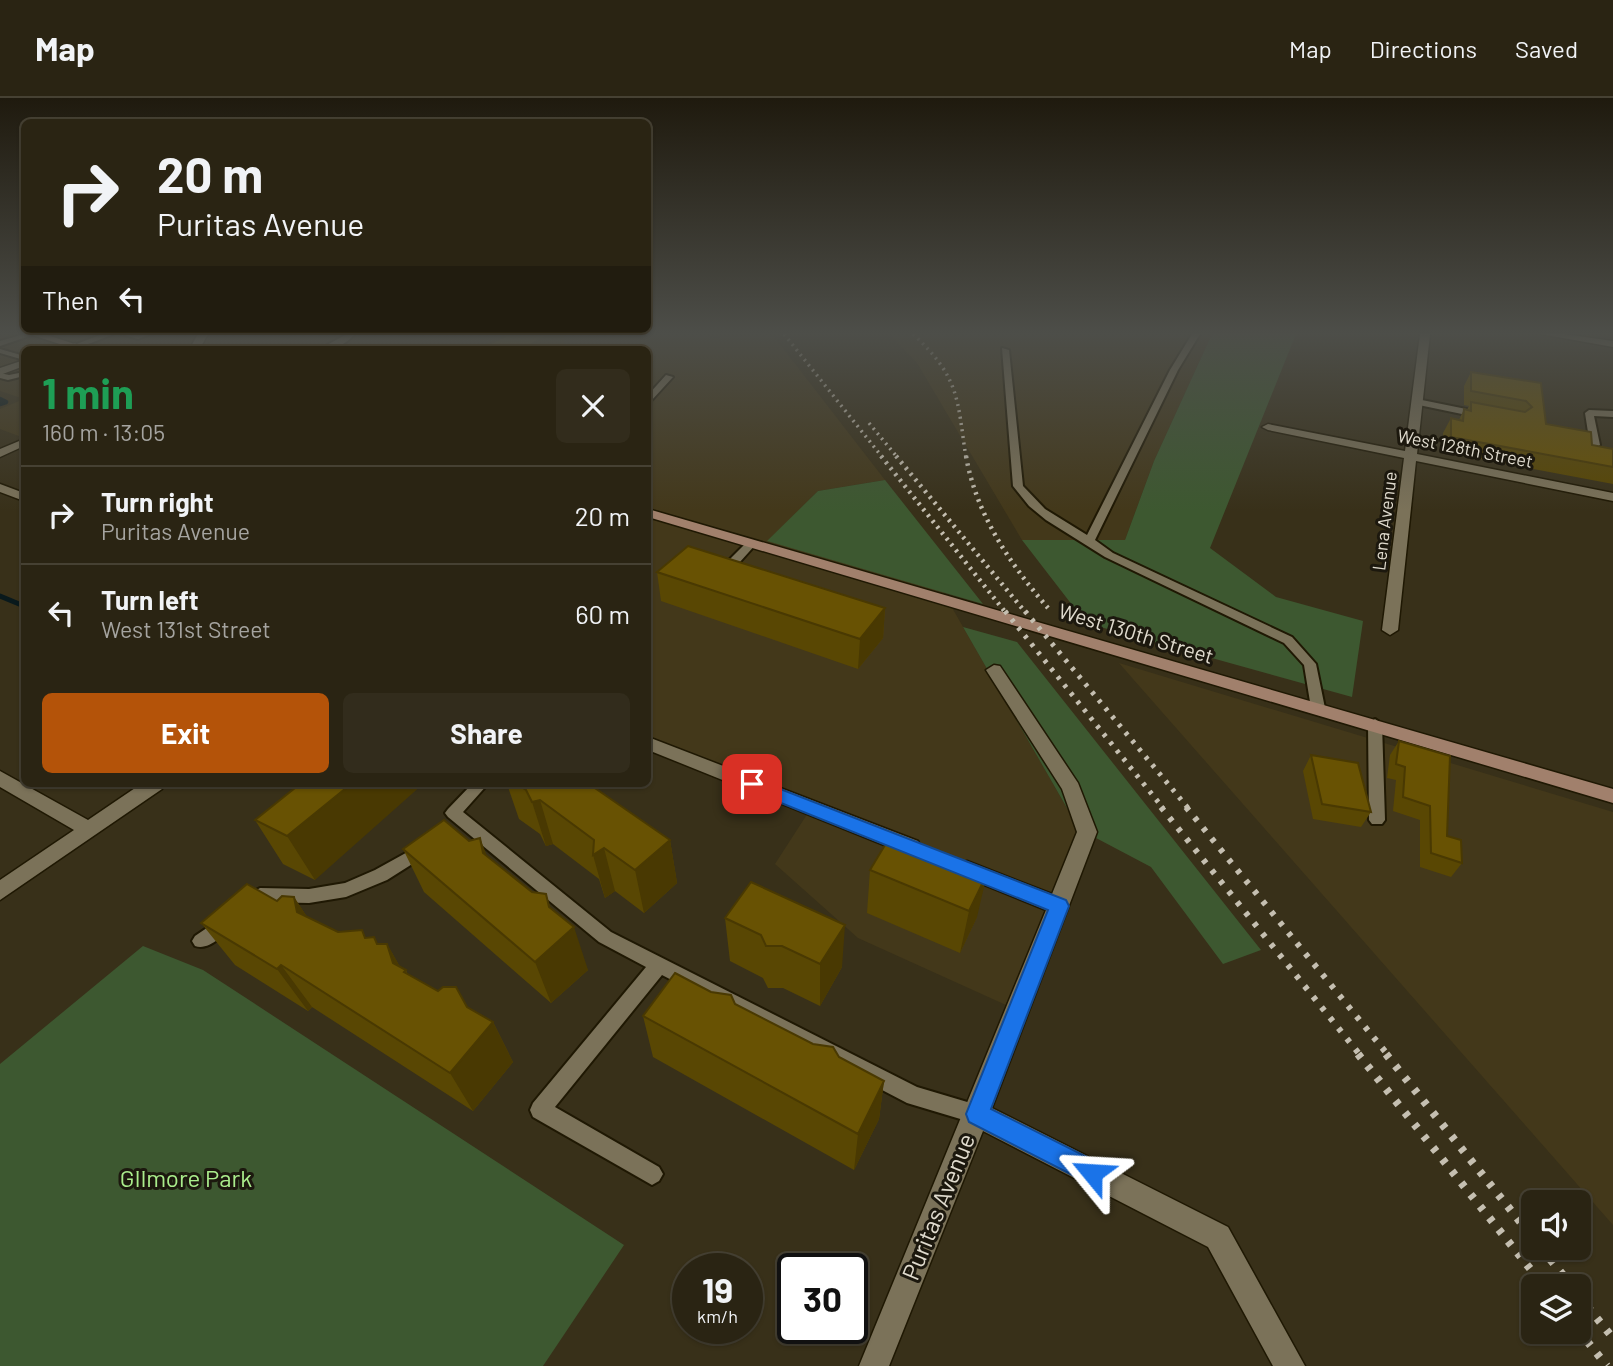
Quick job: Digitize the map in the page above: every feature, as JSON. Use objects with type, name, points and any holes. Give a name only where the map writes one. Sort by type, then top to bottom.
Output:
[{"type":"main road","name":"West 130th Street","points":[[651,514],[1375,724],[1613,796]]},
{"type":"street","name":"Lena Avenue","points":[[1390,630],[1418,393]]},
{"type":"street","name":"West 128th Street","points":[[1268,426],[1613,497]]},
{"type":"street","points":[[0,453],[21,443]]},
{"type":"street","points":[[0,488],[21,496]]},
{"type":"street","name":"Puritas Avenue","points":[[874,1366],[1060,906],[1087,832],[1071,788],[994,670]]},
{"type":"street","points":[[651,744],[1060,906]]},
{"type":"street","points":[[0,778],[90,830]]},
{"type":"street","points":[[0,891],[151,787]]},
{"type":"street","points":[[977,1114],[1218,1237],[1290,1366]]},
{"type":"lane","points":[[1008,393],[1018,486],[1027,499],[1044,514],[1109,555],[1288,640],[1310,664],[1318,708]]},
{"type":"lane","points":[[1089,541],[1162,393]]},
{"type":"lane","points":[[1417,402],[1493,417]]},
{"type":"lane","points":[[1595,445],[1589,413],[1613,414]]},
{"type":"lane","points":[[751,580],[738,576],[732,567],[733,562],[752,543]]},
{"type":"lane","points":[[1375,724],[1377,820]]},
{"type":"lane","points":[[478,787],[453,813],[459,826],[605,937],[914,1096],[977,1114]]},
{"type":"lane","points":[[201,941],[260,895],[311,897],[341,893],[380,877],[433,844]]},
{"type":"lane","points":[[652,1174],[540,1110],[659,965]]},
{"type":"shaded area","points":[[7,393],[21,393],[21,398]]},
{"type":"shaded area","points":[[651,393],[818,393],[885,480],[818,491],[768,541],[943,592],[1079,829],[1006,1005],[858,938],[775,864],[815,802],[651,737]]},
{"type":"shaded area","points":[[935,393],[1185,393],[1154,461],[1125,540],[1022,540]]},
{"type":"shaded area","points":[[21,400],[21,437],[0,429],[0,409]]},
{"type":"shaded area","points":[[1119,663],[1613,812],[1613,1225],[1591,1200],[1591,1190],[1582,1190]]},
{"type":"green space","points":[[1185,393],[1272,393],[1210,548],[1276,597],[1363,621],[1352,697],[1086,623],[1022,540],[1125,540],[1154,461]]},
{"type":"green space","points":[[885,480],[983,604],[767,541],[818,491]]},
{"type":"green space","points":[[963,627],[1017,642],[1261,950],[1223,964],[1151,867],[1079,829]]},
{"type":"green space","name":"GIlmore Park","points":[[143,946],[203,970],[624,1245],[543,1366],[0,1366],[0,1064]]},
{"type":"building","points":[[1483,393],[1542,393],[1546,424],[1591,432],[1592,445],[1613,449],[1613,467],[1451,437],[1451,418],[1463,421],[1464,409],[1471,411],[1471,402],[1525,412],[1532,407],[1526,401]]},
{"type":"building","points":[[688,546],[885,608],[860,639],[657,572]]},
{"type":"building","points":[[1399,741],[1450,756],[1447,836],[1461,840],[1462,863],[1431,853],[1430,806],[1403,797],[1405,767],[1396,764]]},
{"type":"building","points":[[1311,755],[1358,763],[1371,812],[1322,804]]},
{"type":"building","points":[[296,787],[347,787],[287,836],[255,820]]},
{"type":"building","points":[[522,787],[593,787],[670,840],[635,870],[604,848],[593,855],[594,840],[540,800],[532,802]]},
{"type":"building","points":[[444,820],[469,841],[480,838],[483,853],[532,892],[546,894],[549,907],[574,927],[535,962],[403,849]]},
{"type":"building","points":[[891,835],[929,851],[941,851],[945,857],[987,874],[969,911],[870,870]]},
{"type":"building","points":[[751,882],[845,925],[820,964],[782,946],[766,946],[761,935],[725,918]]},
{"type":"building","points":[[247,884],[277,901],[282,896],[294,897],[297,912],[338,932],[362,930],[365,938],[374,937],[377,944],[387,944],[393,963],[406,970],[404,972],[438,991],[443,987],[456,987],[467,1007],[493,1022],[450,1073],[281,965],[277,969],[201,923]]},
{"type":"building","points":[[675,973],[711,992],[731,995],[735,1004],[813,1044],[833,1047],[839,1057],[884,1081],[858,1134],[643,1016]]},
{"type":"waterway","points":[[0,399],[6,402],[0,404]]},
{"type":"waterway","points":[[0,596],[21,605]]},
{"type":"railway","points":[[831,393],[883,458]]},
{"type":"railway","points":[[955,393],[966,458]]},
{"type":"railway","points":[[869,423],[898,458]]},
{"type":"railway","points":[[881,456],[1006,613]]},
{"type":"railway","points":[[896,456],[1026,613]]},
{"type":"railway","points":[[966,456],[978,498],[996,537],[1048,608]]},
{"type":"railway","points":[[1005,611],[1163,808]]},
{"type":"railway","points":[[1025,611],[1188,808]]},
{"type":"railway","points":[[1161,807],[1360,1055]]},
{"type":"railway","points":[[1186,807],[1388,1055]]},
{"type":"railway","points":[[1358,1054],[1534,1274]]},
{"type":"railway","points":[[1386,1054],[1521,1223]]},
{"type":"railway","points":[[1551,1260],[1562,1274]]},
{"type":"railway","points":[[1591,1311],[1613,1338]]},
{"type":"railway","points":[[1589,1344],[1607,1366]]},
{"type":"route","points":[[752,784],[1060,906],[977,1114],[1092,1173]]}]
